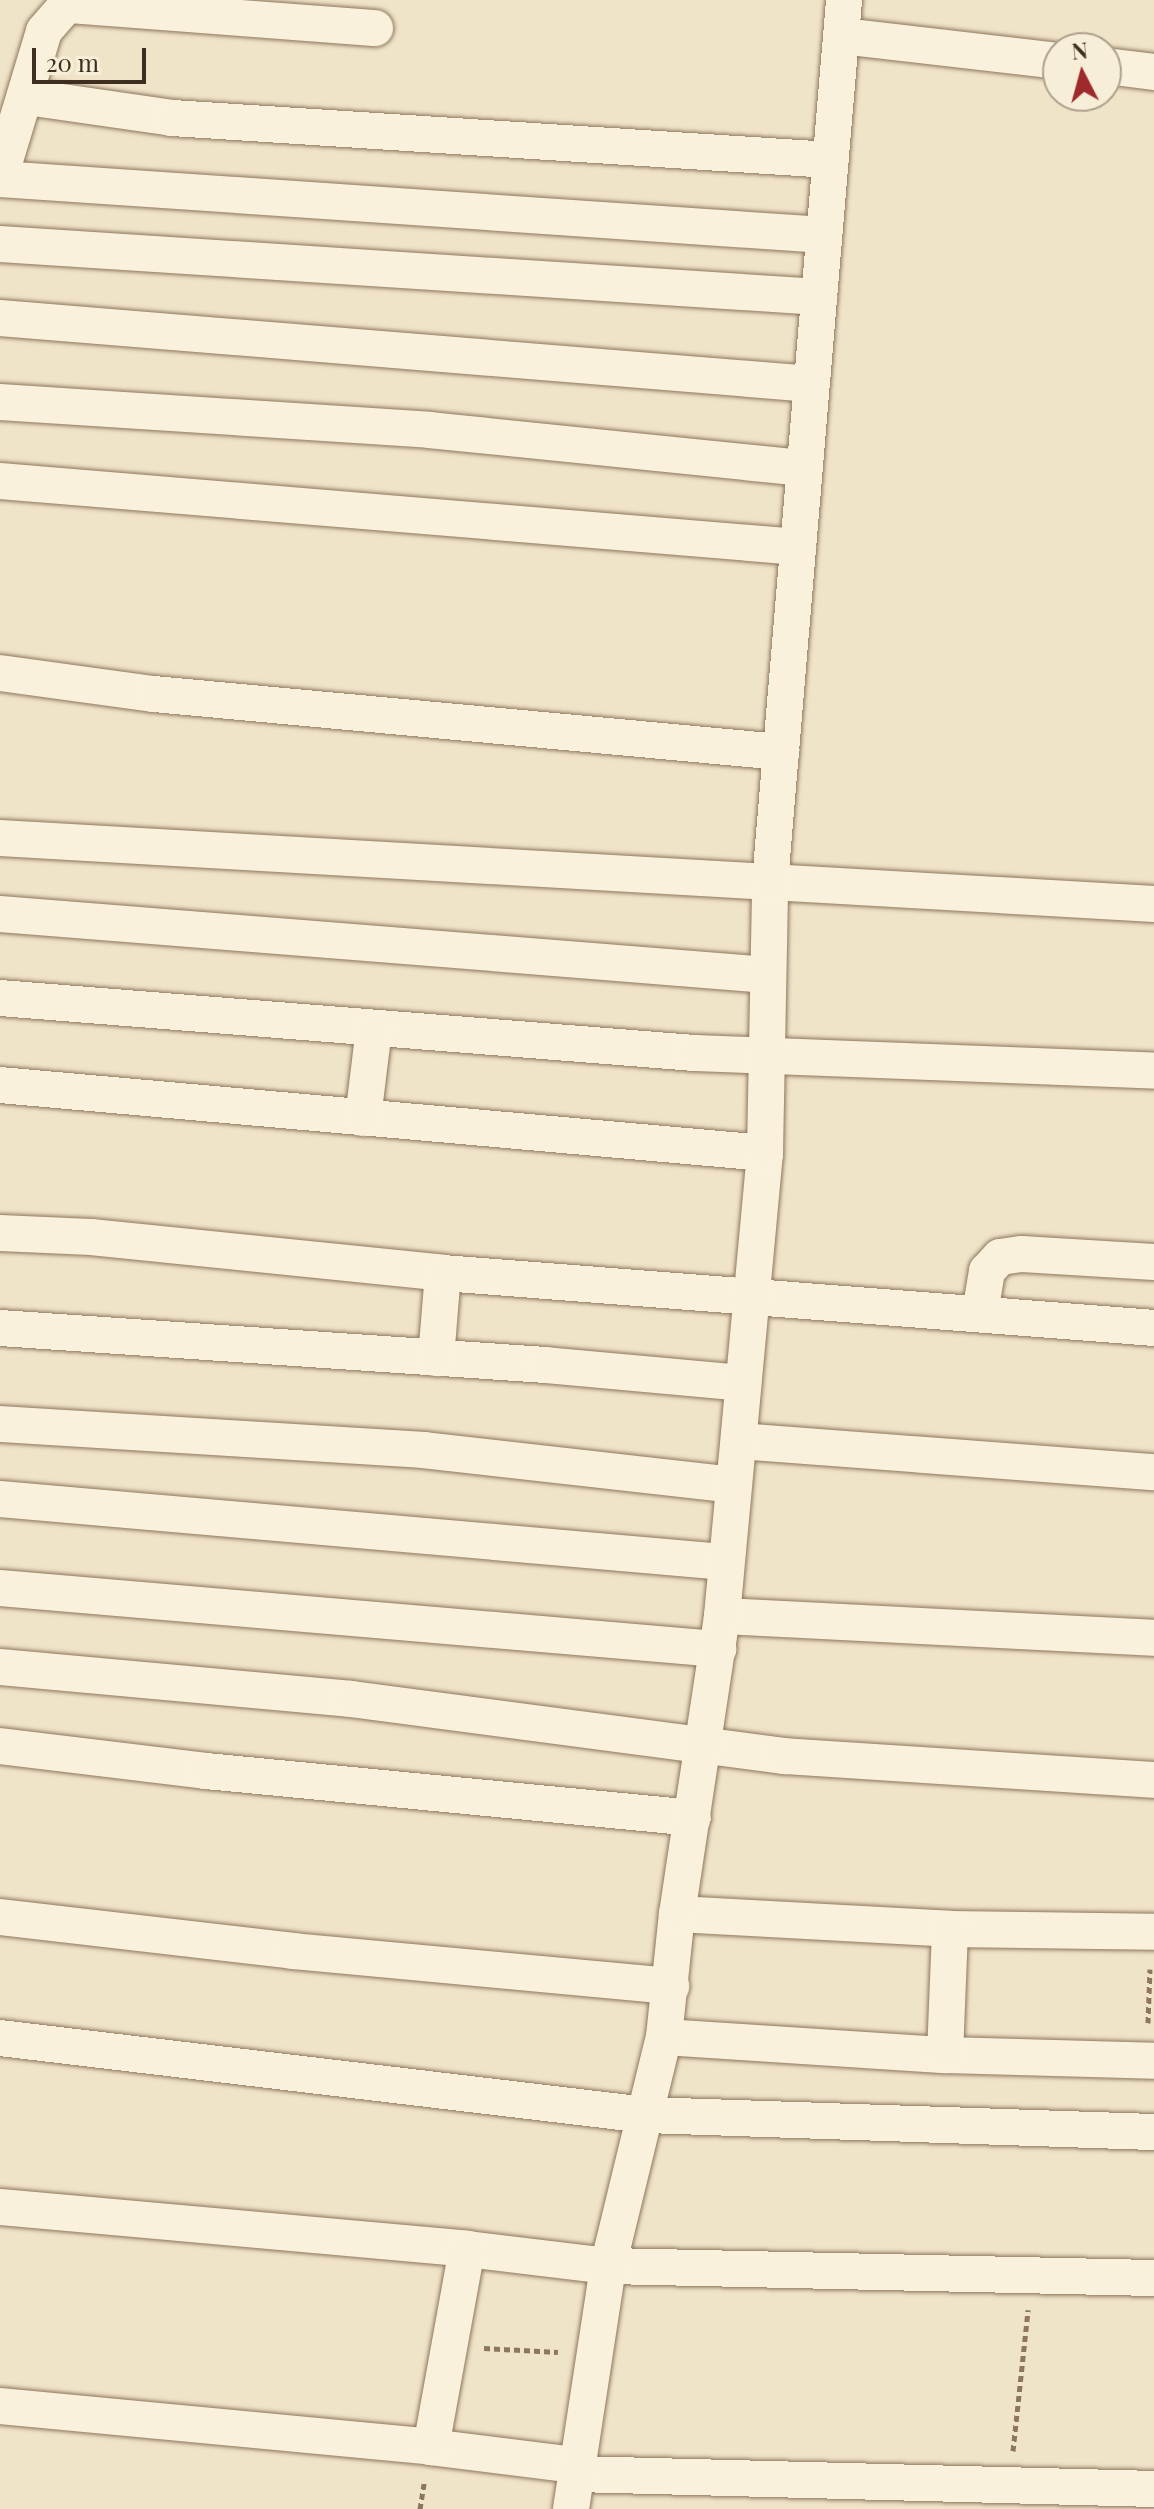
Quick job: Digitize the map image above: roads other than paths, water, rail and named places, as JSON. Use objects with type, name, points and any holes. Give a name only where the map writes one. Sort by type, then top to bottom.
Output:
[{"type":"street","points":[[571,2509],[608,2266],[664,2037],[677,1914],[720,1633],[765,1153],[770,882],[844,0]]},
{"type":"street","points":[[375,28],[69,2],[44,31],[27,97],[0,178],[824,235]]},
{"type":"street","points":[[842,36],[1042,59]]},
{"type":"street","points":[[1122,68],[1154,72]]},
{"type":"street","points":[[27,97],[172,118],[831,160]]},
{"type":"street","points":[[0,244],[819,297]]},
{"type":"street","points":[[0,318],[811,384]]},
{"type":"street","points":[[0,402],[429,430],[804,468]]},
{"type":"street","points":[[0,481],[798,547]]},
{"type":"street","points":[[0,673],[154,694],[781,752]]},
{"type":"street","points":[[0,838],[1154,904]]},
{"type":"street","points":[[0,914],[768,975]]},
{"type":"street","points":[[0,998],[374,1029],[768,1056],[1154,1071]]},
{"type":"street","points":[[363,1118],[374,1029]]},
{"type":"street","points":[[0,1085],[765,1153]]},
{"type":"street","points":[[0,1233],[91,1237],[443,1273],[1154,1328]]},
{"type":"street","points":[[980,1313],[987,1271],[1000,1257],[1022,1254],[1154,1262]]},
{"type":"street","points":[[436,1358],[443,1273]]},
{"type":"street","points":[[0,1328],[743,1383]]},
{"type":"street","points":[[0,1424],[423,1450],[733,1485]]},
{"type":"street","points":[[739,1441],[1154,1472]]},
{"type":"street","points":[[0,1499],[725,1562]]},
{"type":"street","points":[[0,1588],[720,1633],[1154,1638]]},
{"type":"street","points":[[0,1667],[241,1687],[704,1743],[784,1756],[1154,1780]]},
{"type":"street","points":[[0,1746],[206,1771],[693,1818]]},
{"type":"street","points":[[677,1914],[950,1929],[1154,1932]]},
{"type":"street","points":[[0,1917],[293,1951],[671,1986]]},
{"type":"street","points":[[945,2055],[950,1929]]},
{"type":"street","points":[[664,2037],[945,2055],[1154,2061]]},
{"type":"street","points":[[0,2038],[646,2115],[1154,2132]]},
{"type":"street","points":[[0,2207],[467,2249],[608,2266],[1154,2278]]},
{"type":"street","points":[[431,2447],[467,2249]]},
{"type":"street","points":[[0,2406],[431,2447],[576,2469],[837,2483],[1154,2489]]}]
